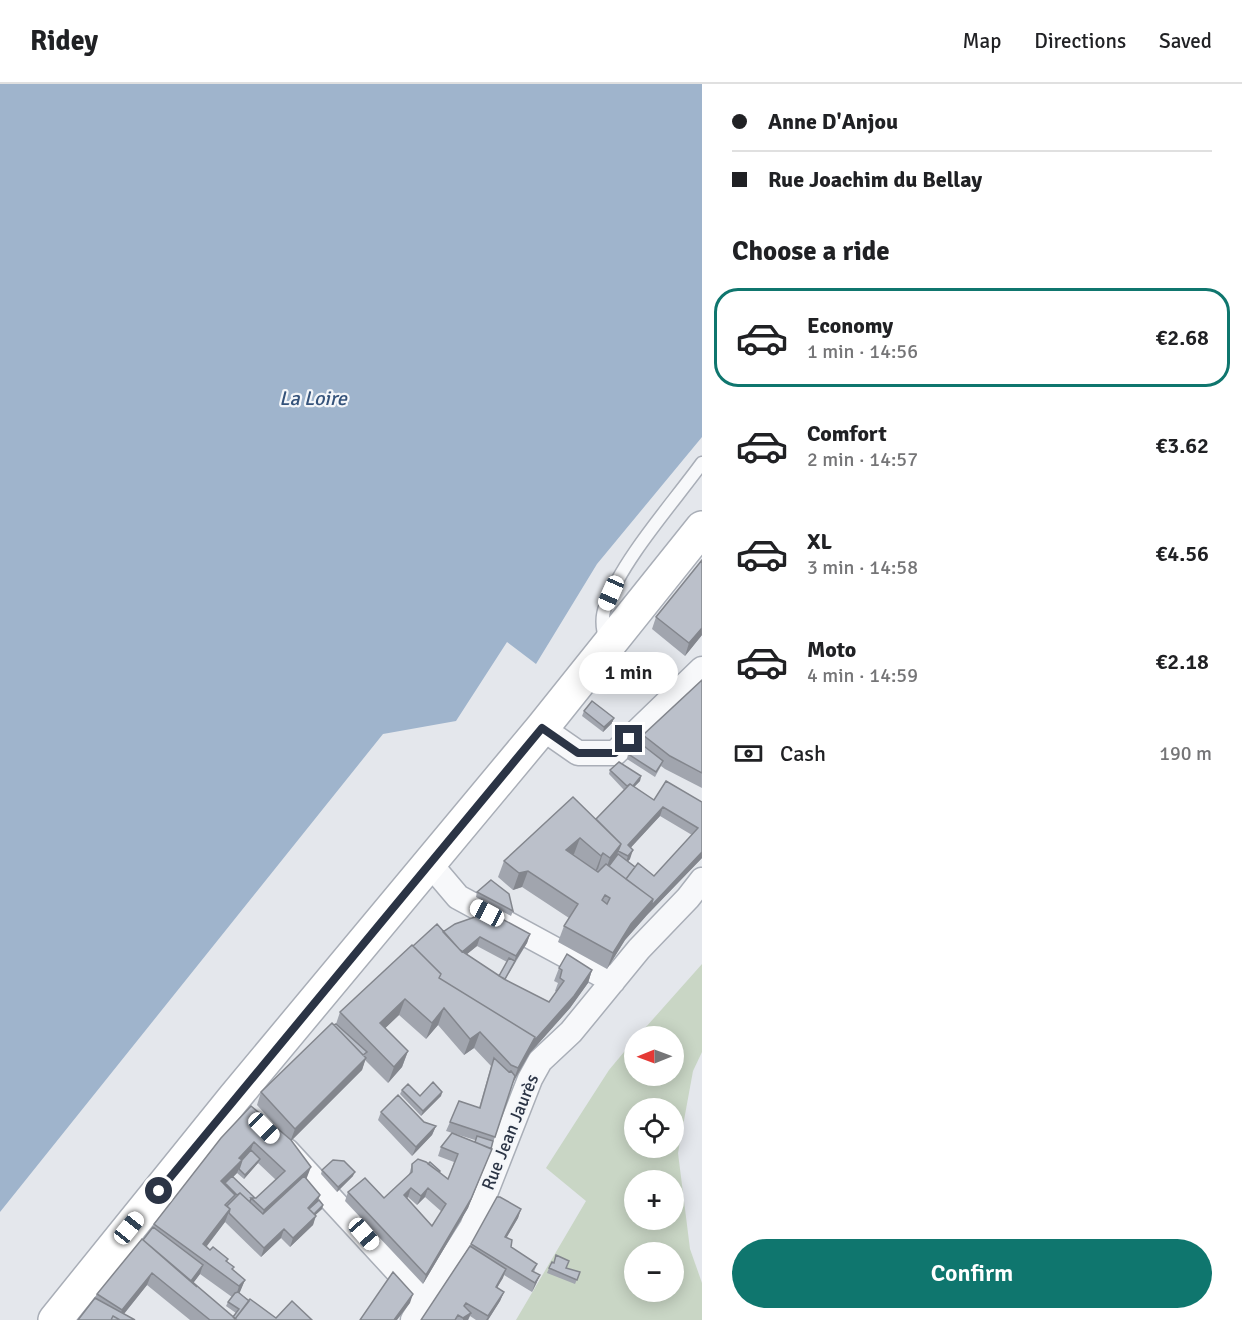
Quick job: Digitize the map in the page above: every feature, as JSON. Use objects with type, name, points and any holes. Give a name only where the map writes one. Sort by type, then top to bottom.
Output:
[{"type":"main road","points":[[55,1320],[242,1106],[430,864],[702,528]]},
{"type":"street","points":[[542,728],[578,753],[615,753],[702,669]]},
{"type":"street","points":[[430,864],[458,897],[613,981]]},
{"type":"street","name":"Rue Jean Jaurès","points":[[419,1310],[472,1227],[530,1079],[540,1061],[571,1032],[639,949],[695,889]]},
{"type":"street","points":[[274,1138],[323,1187],[419,1310]]},
{"type":"lane","points":[[607,646],[602,630],[605,607],[617,580],[702,463]]},
{"type":"green space","points":[[702,964],[702,1052],[693,1071],[684,1120],[684,1098],[624,1098],[624,1158],[679,1158],[680,1170],[624,1170],[624,1230],[684,1230],[684,1201],[690,1249],[702,1283],[702,1320],[516,1320],[586,1201],[546,1168],[609,1070],[624,1052],[624,1086],[684,1086],[684,1026],[647,1026]]},
{"type":"water","name":"La Loire","points":[[0,84],[702,84],[702,437],[597,564],[536,664],[507,642],[456,721],[383,734],[0,1212]]},
{"type":"building","points":[[702,560],[702,628],[689,643],[656,617]]},
{"type":"building","points":[[702,680],[702,773],[670,756],[643,735]]},
{"type":"building","points":[[592,701],[614,718],[604,727],[584,711]]},
{"type":"building","points":[[640,743],[663,761],[656,772],[628,754]]},
{"type":"building","points":[[619,762],[641,776],[633,786],[630,784],[627,786],[610,770]]},
{"type":"building","points":[[666,781],[702,802],[702,852],[651,906],[653,899],[626,879],[638,863],[654,876],[698,828],[663,807],[628,845],[633,850],[628,856],[618,851],[621,844],[596,819],[630,784],[654,800]]},
{"type":"building","points":[[573,797],[621,844],[610,858],[603,853],[601,856],[580,838],[566,850],[598,872],[606,864],[653,899],[631,924],[613,953],[564,926],[578,904],[528,871],[519,873],[504,861]],"holes":[[[605,895],[610,898],[607,904],[602,900]]]},
{"type":"building","points":[[618,854],[635,867],[626,879],[609,866]]},
{"type":"building","points":[[491,880],[509,894],[513,911],[477,892]]},
{"type":"building","points":[[489,912],[530,934],[516,956],[480,937],[462,952],[443,932],[455,924]]},
{"type":"building","points":[[437,924],[460,950],[504,979],[549,1002],[564,981],[560,978],[562,970],[559,968],[567,954],[592,970],[574,996],[534,1041],[535,1037],[439,978],[441,974],[413,946]]},
{"type":"building","points":[[412,945],[441,974],[439,978],[535,1037],[518,1068],[511,1065],[480,1032],[470,1039],[444,1008],[432,1023],[405,999],[380,1023],[408,1051],[394,1067],[340,1012]]},
{"type":"building","points":[[509,958],[515,961],[505,979],[499,976]]},
{"type":"building","points":[[332,1023],[366,1058],[295,1129],[261,1092]]},
{"type":"building","points":[[336,1024],[367,1052],[363,1055],[334,1025]]},
{"type":"building","points":[[494,1058],[515,1076],[495,1137],[450,1122],[459,1101],[480,1108]]},
{"type":"building","points":[[433,1082],[442,1092],[423,1111],[402,1090],[408,1084],[420,1096]]},
{"type":"building","points":[[398,1095],[424,1122],[436,1126],[416,1147],[381,1112]]},
{"type":"building","points":[[251,1106],[291,1140],[311,1167],[264,1210],[251,1198],[256,1198],[285,1171],[254,1142],[239,1158],[242,1160],[221,1181],[235,1195],[225,1205],[230,1209],[203,1244],[210,1250],[213,1247],[228,1259],[226,1261],[234,1267],[232,1269],[245,1280],[239,1286],[154,1224],[221,1138]]},
{"type":"building","points":[[452,1133],[492,1149],[471,1199],[426,1275],[348,1192],[365,1178],[384,1198],[412,1172],[412,1164],[418,1159],[426,1162],[448,1179],[458,1154],[441,1147]],"holes":[[[411,1188],[421,1196],[428,1188],[446,1204],[432,1226],[404,1195]]]},
{"type":"building","points":[[477,1136],[493,1141],[491,1149],[475,1142]]},
{"type":"building","points":[[251,1150],[260,1159],[245,1175],[239,1169],[242,1160]]},
{"type":"building","points":[[333,1160],[344,1161],[355,1172],[338,1187],[322,1170]]},
{"type":"building","points":[[430,1162],[440,1171],[439,1172],[428,1164]]},
{"type":"building","points":[[232,1176],[255,1198],[251,1198],[250,1202],[240,1193],[237,1195],[225,1183]]},
{"type":"building","points":[[304,1176],[320,1195],[308,1208],[316,1216],[293,1238],[284,1229],[264,1248],[229,1213],[230,1209],[227,1206],[240,1193],[263,1214]]},
{"type":"building","points":[[497,1197],[521,1209],[505,1237],[512,1240],[511,1247],[537,1264],[532,1271],[540,1275],[535,1283],[471,1244]]},
{"type":"building","points":[[319,1200],[323,1205],[314,1214],[309,1209]]},
{"type":"building","points":[[153,1227],[203,1265],[191,1281],[197,1287],[143,1240]]},
{"type":"building","points":[[142,1239],[237,1320],[210,1320],[152,1273],[122,1310],[97,1294]]},
{"type":"building","points":[[470,1246],[506,1269],[496,1287],[504,1292],[488,1316],[466,1303],[464,1306],[471,1313],[463,1318],[458,1315],[455,1320],[421,1320]]},
{"type":"building","points":[[556,1255],[569,1261],[566,1268],[580,1272],[577,1280],[549,1268],[552,1262],[554,1263]]},
{"type":"building","points":[[393,1272],[413,1294],[394,1320],[360,1320]]},
{"type":"building","points":[[238,1292],[249,1301],[235,1319],[233,1317],[239,1309],[228,1302]]},
{"type":"building","points":[[95,1298],[135,1320],[120,1320],[113,1316],[111,1320],[78,1320]]},
{"type":"building","points":[[250,1299],[276,1318],[292,1301],[312,1320],[235,1319]]},
{"type":"route","points":[[159,1191],[542,728],[578,753],[615,753],[629,739]]}]
